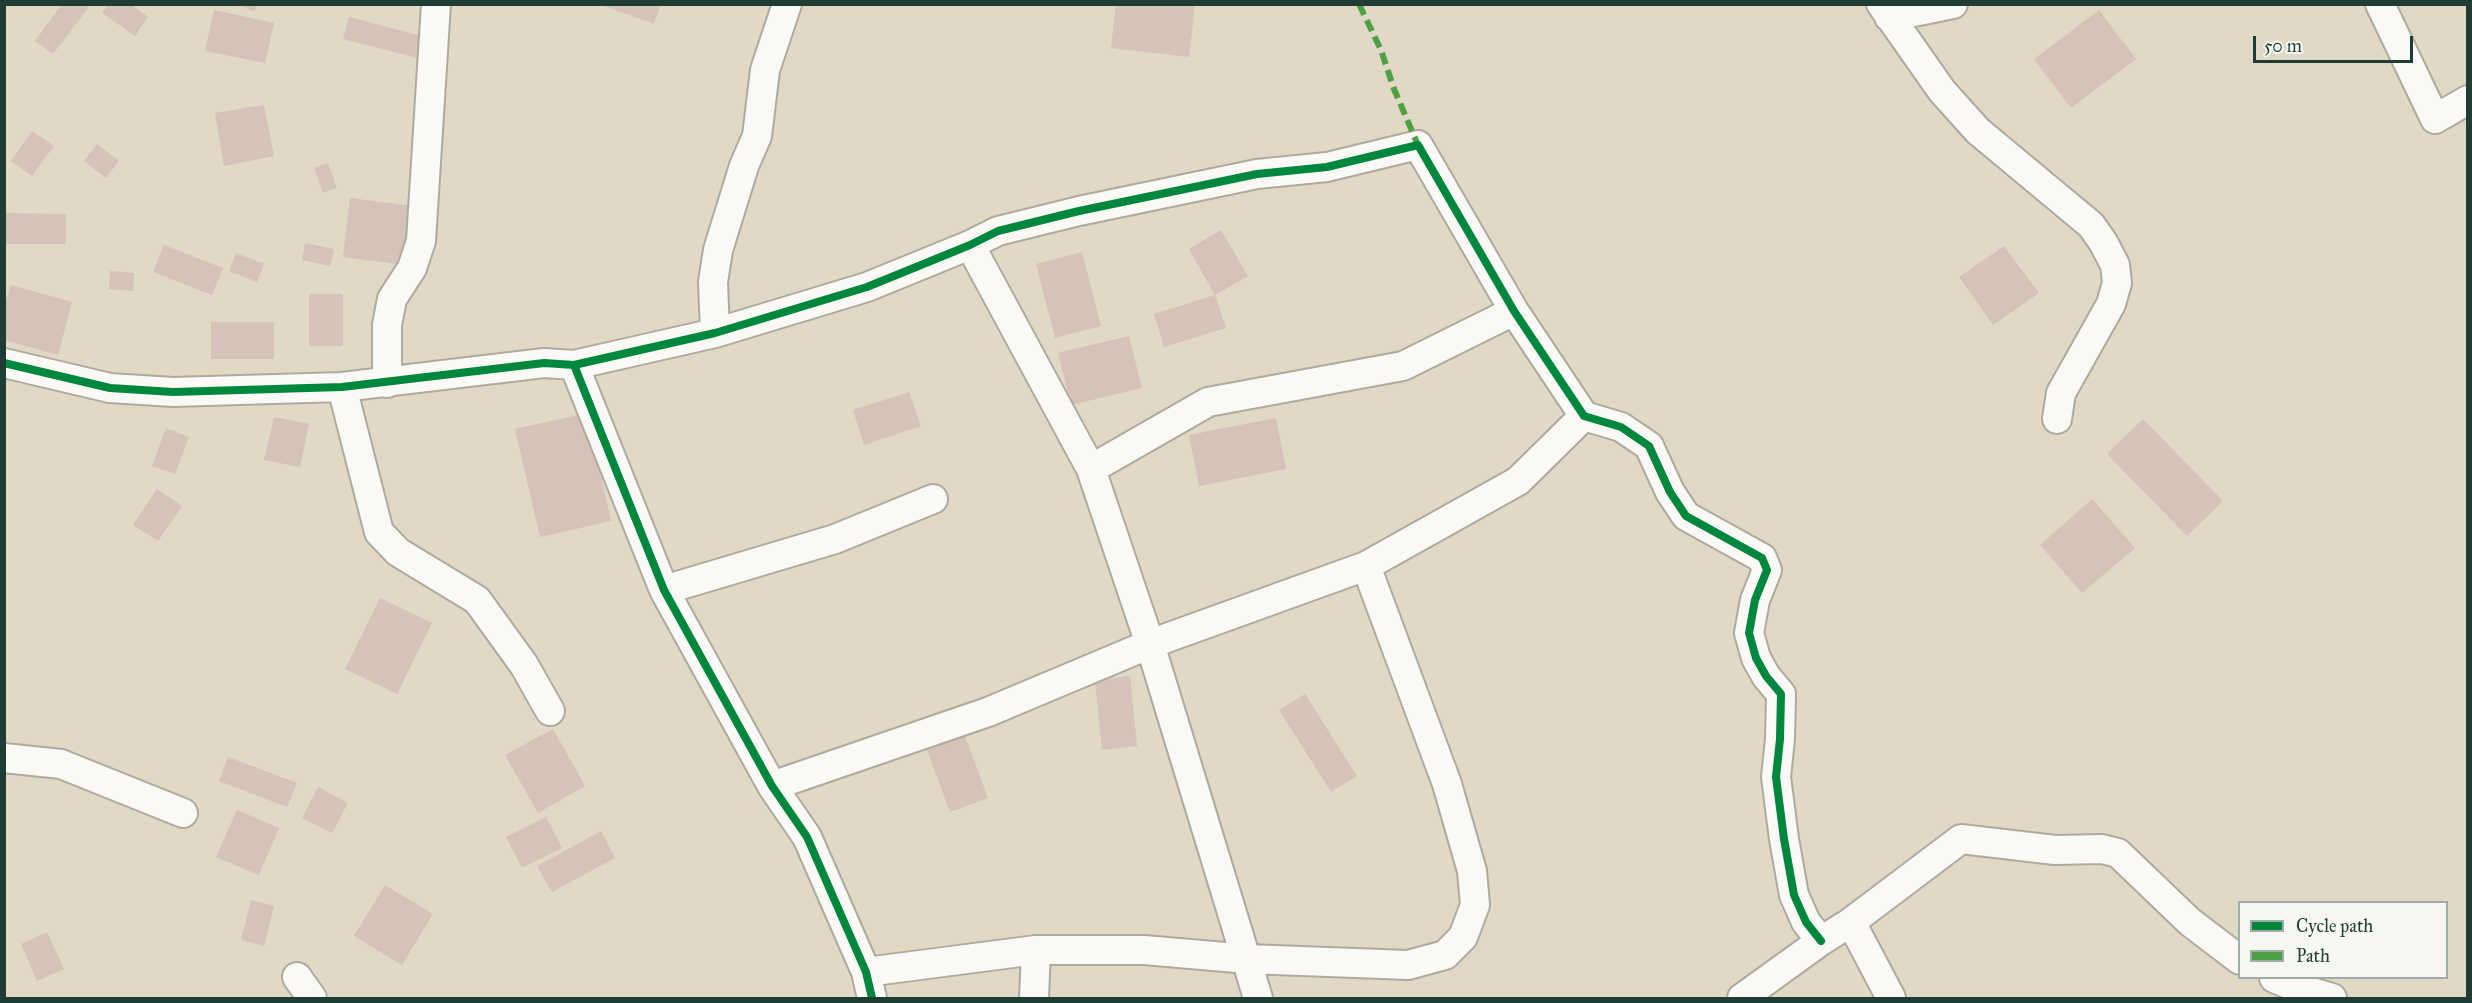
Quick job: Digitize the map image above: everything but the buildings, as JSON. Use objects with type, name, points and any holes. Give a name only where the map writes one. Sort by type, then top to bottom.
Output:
[{"type":"street","points":[[387,383],[387,325],[392,299],[412,268],[421,241],[436,4]]},
{"type":"street","points":[[715,333],[713,282],[718,250],[744,166],[756,136],[765,70],[787,4]]},
{"type":"street","points":[[1953,4],[1885,11],[1942,91],[1978,131],[2091,225],[2115,266],[2117,283],[2111,304],[2061,393],[2057,419]]},
{"type":"street","points":[[2380,4],[2435,119],[2468,100]]},
{"type":"street","points":[[4,363],[110,388],[224,392],[387,383],[544,363],[574,365],[715,333],[867,286],[970,245],[998,231],[1079,211],[1257,174],[1327,167],[1418,145],[1514,311],[1584,416],[1620,427],[1649,446],[1670,492],[1686,516],[1762,558],[1767,570],[1755,600],[1749,633],[1756,658],[1766,676],[1781,694],[1776,777],[1784,839],[1794,895],[1806,922],[1821,941]]},
{"type":"street","points":[[970,245],[1091,469],[1150,644],[1248,959],[1258,999]]},
{"type":"street","points":[[1091,469],[1208,402],[1403,366],[1514,311]]},
{"type":"street","points":[[574,365],[663,590],[772,786],[807,837],[869,986],[1036,950],[1144,950],[1248,959],[1408,965],[1445,955],[1463,937],[1475,905],[1472,871],[1447,784],[1366,566]]},
{"type":"street","points":[[342,387],[379,532],[398,552],[477,600],[524,665],[550,711]]},
{"type":"street","points":[[772,786],[988,712],[1150,644],[1366,566],[1518,481],[1584,416]]},
{"type":"street","points":[[663,590],[835,539],[933,499]]},
{"type":"street","points":[[4,758],[61,764],[183,813]]},
{"type":"street","points":[[1742,999],[1851,922],[1961,838],[2055,850],[2102,849],[2118,853],[2190,922],[2238,958]]},
{"type":"street","points":[[1851,922],[1891,999]]},
{"type":"street","points":[[1034,999],[1036,950]]},
{"type":"street","points":[[2276,979],[2332,999]]},
{"type":"marked path","points":[[1359,4],[1381,50],[1394,89],[1418,145]]},
{"type":"cycle path","points":[[574,365],[715,333],[867,287],[970,245],[998,231],[1079,211],[1257,174],[1327,167],[1418,145],[1514,311],[1584,416],[1621,427],[1649,446],[1670,492],[1686,516],[1762,558],[1767,570],[1755,600],[1749,633],[1756,658],[1766,676],[1781,694],[1776,777],[1784,839],[1794,895],[1806,922],[1821,941]]},
{"type":"cycle path","points":[[4,363],[110,388],[173,392],[342,387],[544,363],[574,365],[664,590],[772,786],[807,837],[866,972],[872,998]]}]
